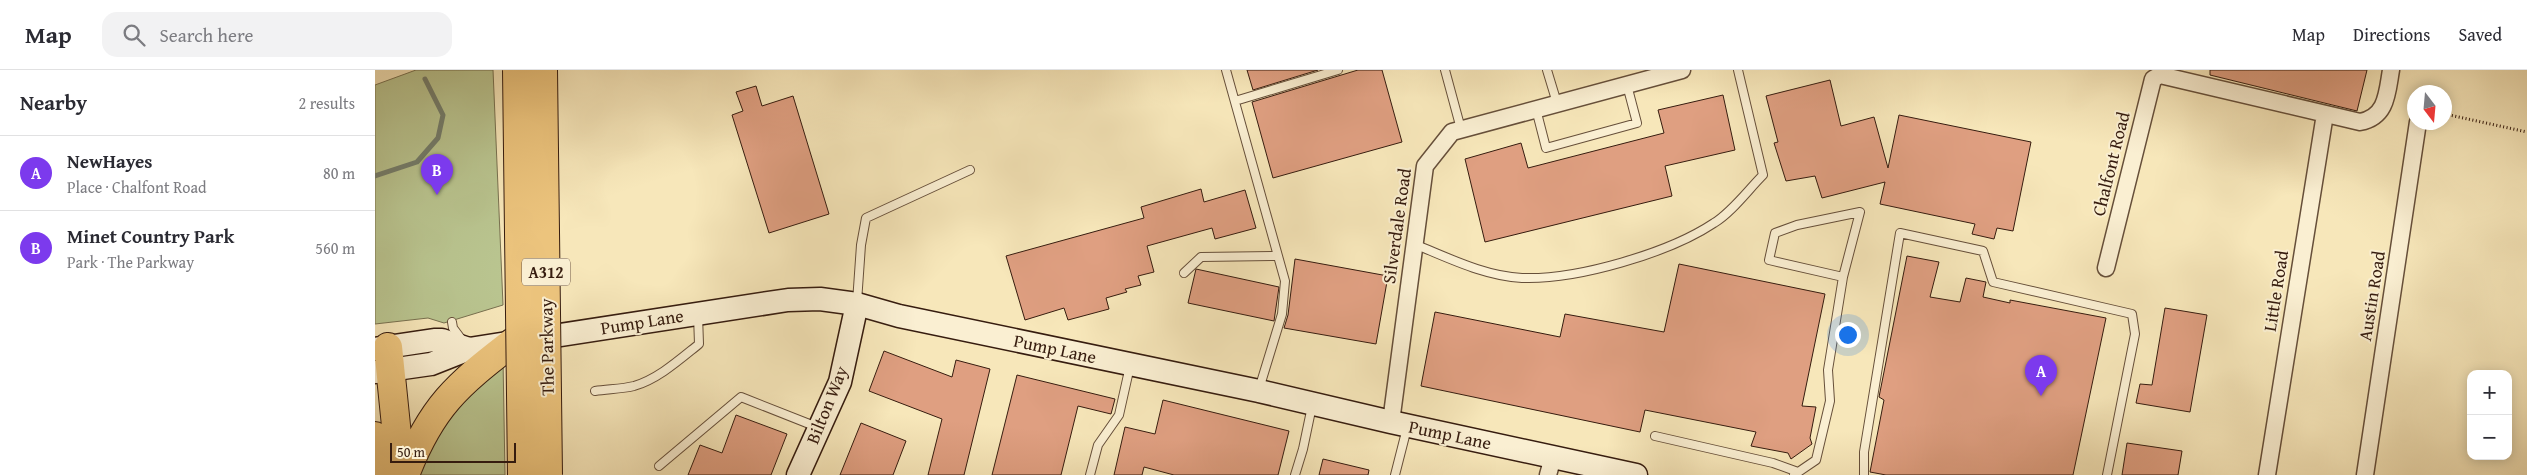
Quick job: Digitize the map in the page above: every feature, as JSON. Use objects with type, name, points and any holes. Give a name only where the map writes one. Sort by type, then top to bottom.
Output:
[{"type":"highway","name":"The Parkway","points":[[517,70],[522,475]]},
{"type":"highway","name":"The Parkway","points":[[543,70],[548,475]]},
{"type":"highway","points":[[405,475],[429,422],[443,402],[460,383],[513,342]]},
{"type":"highway","points":[[382,359],[401,475]]},
{"type":"highway","points":[[375,436],[381,475]]},
{"type":"street","name":"Silverdale Road","points":[[1399,424],[1414,244],[1425,166],[1453,132],[1461,129],[1682,70]]},
{"type":"street","points":[[2325,114],[2359,122],[2369,120],[2380,113],[2385,101],[2391,70]]},
{"type":"street","name":"Chalfont Road","points":[[2106,268],[2153,79],[2160,75],[2325,114]]},
{"type":"street","name":"Little Road","points":[[2267,475],[2325,114]]},
{"type":"street","name":"Austin Road","points":[[2365,475],[2417,130]]},
{"type":"street","name":"Pump Lane","points":[[382,359],[442,340],[469,349],[788,300],[820,299],[857,304],[892,314],[1259,391],[1399,424],[1551,466],[1637,475]]},
{"type":"street","name":"Bilton Way","points":[[798,475],[840,382],[857,304]]},
{"type":"lane","points":[[1226,70],[1285,281],[1283,314],[1259,391]]},
{"type":"lane","points":[[1235,100],[1338,70]]},
{"type":"lane","points":[[1445,70],[1461,129]]},
{"type":"lane","points":[[1547,70],[1557,103]]},
{"type":"lane","points":[[1414,244],[1480,270],[1522,278],[1592,271],[1675,244],[1716,223],[1763,175],[1738,70]]},
{"type":"lane","points":[[1536,109],[1546,148],[1637,123],[1627,85]]},
{"type":"lane","points":[[857,304],[865,218],[970,170]]},
{"type":"lane","points":[[1655,436],[1773,463],[1796,474],[1816,460],[1831,401],[1828,370],[1843,277],[1860,212],[1797,225],[1775,233],[1769,260],[1843,277]]},
{"type":"lane","points":[[1864,475],[1864,452],[1900,233],[1983,251],[1993,282],[2132,314],[2135,334],[2107,475]]},
{"type":"lane","points":[[1184,273],[1201,257],[1278,256]]},
{"type":"lane","points":[[595,391],[632,386],[651,379],[694,348],[699,344],[698,313]]},
{"type":"lane","points":[[452,322],[453,328],[469,349]]},
{"type":"lane","points":[[1090,475],[1098,445],[1119,415],[1131,364]]},
{"type":"lane","points":[[659,466],[741,397],[819,428]]},
{"type":"lane","points":[[1295,475],[1313,404]]},
{"type":"lane","points":[[1395,475],[1399,424]]},
{"type":"path","points":[[2452,116],[2527,132]]},
{"type":"green space","points":[[416,70],[493,70],[503,305],[444,323],[428,318],[375,324],[375,85]]},
{"type":"green space","points":[[503,359],[505,475],[416,475],[433,426]]},
{"type":"building","points":[[1247,70],[1318,70],[1253,90]]},
{"type":"building","points":[[1358,70],[1382,70],[1402,142],[1273,178],[1252,102]]},
{"type":"building","points":[[2210,70],[2367,70],[2357,111],[2210,75]]},
{"type":"building","points":[[1830,80],[1841,126],[1874,117],[1888,168],[1899,115],[2031,142],[2013,231],[1997,228],[1994,239],[1972,234],[1975,224],[1880,204],[1885,182],[1822,198],[1815,176],[1786,181],[1774,143],[1778,142],[1766,96]]},
{"type":"building","points":[[756,86],[762,106],[793,96],[829,214],[769,233],[732,115],[743,111],[736,92]]},
{"type":"building","points":[[1723,95],[1735,150],[1665,166],[1672,196],[1485,242],[1465,159],[1521,143],[1528,168],[1664,133],[1658,110]]},
{"type":"building","points":[[1201,189],[1204,202],[1245,190],[1256,228],[1215,239],[1212,228],[1147,246],[1154,272],[1138,276],[1141,285],[1125,289],[1127,292],[1106,298],[1109,309],[1068,320],[1064,308],[1025,320],[1006,256],[1144,218],[1141,207]]},
{"type":"building","points":[[1907,256],[1939,262],[1930,297],[1960,302],[1966,278],[1986,282],[1983,297],[2010,303],[2010,300],[2106,318],[2073,475],[1886,475],[1870,472],[1884,400],[1879,397]]},
{"type":"building","points":[[1295,259],[1388,276],[1376,344],[1284,328],[1288,315]]},
{"type":"building","points":[[1679,264],[1825,294],[1802,406],[1816,407],[1810,438],[1812,444],[1791,459],[1788,453],[1751,446],[1756,432],[1645,410],[1640,432],[1421,386],[1435,312],[1560,337],[1565,314],[1664,332]]},
{"type":"building","points":[[1196,269],[1279,287],[1274,321],[1188,303]]},
{"type":"building","points":[[2165,308],[2207,315],[2190,412],[2136,403],[2140,384],[2152,385]]},
{"type":"building","points":[[884,351],[952,377],[956,360],[990,369],[964,475],[928,475],[942,419],[869,391]]},
{"type":"building","points":[[1017,375],[1115,399],[1111,414],[1078,406],[1061,475],[992,475]]},
{"type":"building","points":[[1163,400],[1289,431],[1278,475],[1174,475],[1144,467],[1142,475],[1114,475],[1125,427],[1155,434]]},
{"type":"building","points":[[736,415],[787,434],[771,475],[688,475],[700,445],[722,453]]},
{"type":"building","points":[[861,423],[906,441],[893,475],[840,475]]},
{"type":"building","points":[[2127,443],[2182,451],[2178,475],[2122,475]]},
{"type":"building","points":[[1323,459],[1369,470],[1368,475],[1319,475]]},
{"type":"waterway","points":[[375,176],[417,162],[438,138],[443,115],[425,79]]},
{"type":"place","name":"Minet Country Park","points":[[437,195]]},
{"type":"place","name":"NewHayes","points":[[2041,396]]}]
